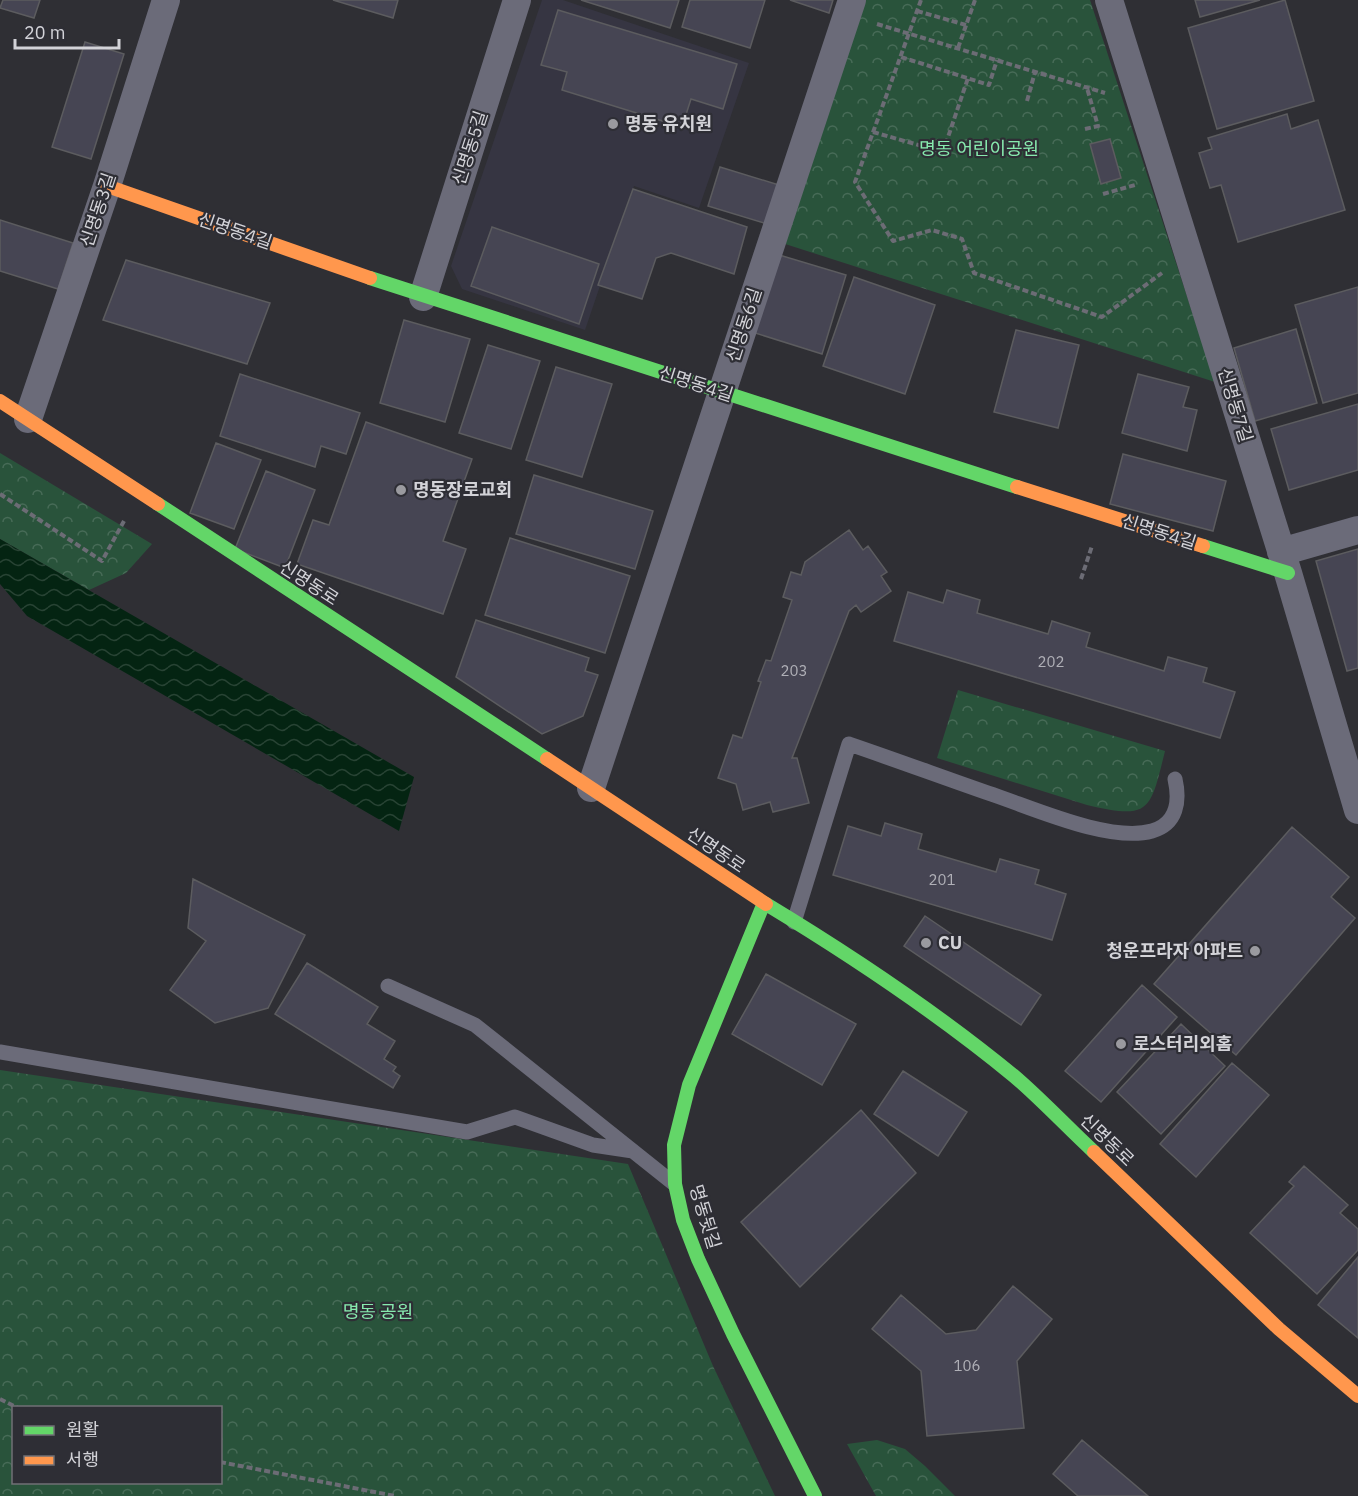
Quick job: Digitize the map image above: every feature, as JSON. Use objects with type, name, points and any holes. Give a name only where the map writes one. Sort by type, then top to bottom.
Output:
[{"type":"street","name":"신명동3길","points":[[28,419],[107,186],[166,0]]},
{"type":"street","name":"신명동5길","points":[[423,297],[517,0]]},
{"type":"street","name":"신명동7길","points":[[1109,0],[1284,563],[1358,810]]},
{"type":"street","name":"신명동6길","points":[[591,788],[850,8]]},
{"type":"street","name":"신명동4길","points":[[107,186],[423,297],[722,393],[1284,563]]},
{"type":"street","name":"신명동로","points":[[0,401],[764,903],[835,946],[946,1022],[1016,1078],[1279,1329],[1358,1396]]},
{"type":"street","points":[[1284,563],[1358,530]]},
{"type":"street","name":"명동뒷길","points":[[764,903],[689,1085],[674,1145],[675,1184],[683,1220],[698,1259],[733,1334],[815,1496]]},
{"type":"lane","points":[[794,922],[849,744],[1079,824],[1121,834],[1138,833],[1161,827],[1177,807],[1178,792],[1175,779]]},
{"type":"lane","points":[[388,986],[475,1026],[675,1184]]},
{"type":"lane","points":[[0,1052],[466,1132],[515,1117],[593,1145],[633,1151]]},
{"type":"path","points":[[921,0],[855,182],[893,241],[932,230],[962,239],[974,273],[1102,316],[1188,255]]},
{"type":"path","points":[[958,48],[975,0]]},
{"type":"path","points":[[850,8],[909,34],[1111,95],[1136,87]]},
{"type":"path","points":[[917,11],[966,26]]},
{"type":"path","points":[[901,57],[989,85],[998,60]]},
{"type":"path","points":[[1027,101],[1035,72]]},
{"type":"path","points":[[873,132],[943,152],[968,78]]},
{"type":"path","points":[[1085,129],[1098,126],[1087,88]]},
{"type":"path","points":[[1103,194],[1138,184]]},
{"type":"path","points":[[0,494],[102,561],[140,494]]},
{"type":"path","points":[[0,1399],[16,1406]]},
{"type":"path","points":[[222,1462],[395,1496]]},
{"type":"shaded area","name":"명동 유치원","points":[[542,0],[563,0],[749,63],[699,208],[634,186],[585,330],[462,289],[451,266]]},
{"type":"green space","name":"명동 어린이공원","points":[[859,0],[1090,0],[1215,382],[779,242]]},
{"type":"green space","points":[[0,453],[152,544],[126,573],[89,590],[0,539]]},
{"type":"green space","points":[[958,690],[1165,751],[1151,798],[1144,806],[1136,810],[1108,809],[1087,805],[937,758]]},
{"type":"green space","name":"명동 공원","points":[[0,1070],[628,1164],[713,1366],[775,1496],[0,1496]]},
{"type":"green space","points":[[877,1440],[905,1449],[955,1496],[876,1496],[847,1444]]},
{"type":"water","points":[[0,539],[414,777],[399,831],[27,616],[0,584]]},
{"type":"building","points":[[3,0],[40,0],[34,18],[0,8]]},
{"type":"building","points":[[333,0],[398,0],[393,18]]},
{"type":"building","points":[[581,0],[679,0],[670,28]]},
{"type":"building","points":[[690,0],[765,0],[750,48],[682,27]]},
{"type":"building","points":[[790,0],[833,0],[829,13]]},
{"type":"building","points":[[1195,0],[1260,0],[1200,17]]},
{"type":"building","points":[[1285,0],[1314,101],[1217,129],[1188,28]]},
{"type":"building","points":[[558,10],[737,64],[723,109],[691,99],[682,127],[562,90],[567,72],[541,65]]},
{"type":"building","points":[[85,42],[124,54],[91,159],[52,147]]},
{"type":"building","points":[[1287,114],[1291,129],[1318,120],[1345,210],[1238,242],[1221,185],[1210,188],[1199,153],[1212,149],[1208,138]]},
{"type":"building","points":[[1110,139],[1121,178],[1101,184],[1090,144]]},
{"type":"building","points":[[720,167],[779,185],[767,224],[708,206]]},
{"type":"building","points":[[633,189],[747,227],[734,274],[671,253],[656,258],[642,299],[598,285]]},
{"type":"building","points":[[0,220],[73,243],[58,289],[0,271]]},
{"type":"building","points":[[492,227],[599,264],[579,324],[471,286]]},
{"type":"building","points":[[776,254],[846,275],[822,354],[752,332]]},
{"type":"building","points":[[126,260],[270,303],[247,364],[103,320]]},
{"type":"building","points":[[854,277],[935,305],[905,394],[823,366]]},
{"type":"building","points":[[1358,287],[1358,393],[1323,403],[1295,305]]},
{"type":"building","points":[[404,320],[470,339],[445,422],[380,403]]},
{"type":"building","points":[[1296,329],[1317,403],[1255,421],[1234,348]]},
{"type":"building","points":[[1016,330],[1079,345],[1058,428],[994,412]]},
{"type":"building","points":[[488,345],[540,361],[511,449],[459,433]]},
{"type":"building","points":[[556,367],[612,384],[582,477],[526,460]]},
{"type":"building","points":[[240,374],[360,413],[346,454],[321,446],[315,467],[220,436]]},
{"type":"building","points":[[1138,374],[1189,387],[1183,407],[1197,410],[1187,451],[1122,433]]},
{"type":"building","points":[[1358,404],[1358,470],[1289,490],[1271,429]]},
{"type":"building","name":"명동장로교회","points":[[366,422],[472,459],[443,541],[466,549],[443,614],[297,564],[313,520],[329,525]]},
{"type":"building","points":[[216,443],[261,460],[234,529],[190,513]]},
{"type":"building","points":[[1123,454],[1226,481],[1213,531],[1110,504]]},
{"type":"building","points":[[266,471],[315,490],[285,568],[235,549]]},
{"type":"building","points":[[534,475],[653,511],[635,569],[516,534]]},
{"type":"building","points":[[849,530],[863,550],[868,546],[887,572],[881,576],[891,591],[861,612],[856,605],[849,611],[792,758],[797,758],[809,803],[773,812],[770,802],[743,810],[736,784],[718,778],[733,735],[742,738],[761,682],[758,681],[766,660],[771,661],[792,600],[783,597],[791,572],[801,575],[805,562]]},
{"type":"building","points":[[510,538],[630,576],[605,653],[485,615]]},
{"type":"building","points":[[1358,549],[1358,668],[1347,671],[1316,561]]},
{"type":"building","points":[[947,590],[980,600],[977,613],[1048,634],[1052,621],[1090,633],[1086,647],[1164,671],[1168,657],[1207,668],[1203,682],[1235,692],[1220,738],[894,641],[908,592],[943,603]]},
{"type":"building","points":[[476,620],[589,658],[585,671],[598,675],[583,716],[542,734],[456,677]]},
{"type":"building","points":[[885,823],[922,834],[918,849],[996,872],[1000,859],[1039,870],[1035,884],[1066,894],[1052,940],[833,875],[848,826],[881,836]]},
{"type":"building","name":"청운프라자 아파트","points":[[1292,827],[1349,877],[1331,897],[1355,918],[1236,1055],[1154,984]]},
{"type":"building","points":[[193,879],[305,935],[268,1008],[215,1023],[170,990],[206,941],[188,928]]},
{"type":"building","points":[[925,916],[1041,995],[1021,1025],[904,946]]},
{"type":"building","points":[[307,963],[378,1007],[367,1024],[395,1041],[384,1059],[396,1067],[393,1071],[400,1076],[393,1088],[275,1014]]},
{"type":"building","points":[[766,974],[856,1024],[822,1085],[732,1034]]},
{"type":"building","name":"로스터리외홈","points":[[1142,985],[1177,1017],[1101,1102],[1065,1071]]},
{"type":"building","points":[[1181,1024],[1225,1066],[1161,1134],[1117,1092]]},
{"type":"building","points":[[1232,1063],[1269,1095],[1196,1177],[1160,1144]]},
{"type":"building","points":[[903,1071],[967,1112],[938,1156],[874,1114]]},
{"type":"building","points":[[861,1110],[916,1173],[800,1287],[741,1222]]},
{"type":"building","points":[[1304,1166],[1348,1205],[1340,1213],[1358,1229],[1358,1250],[1317,1294],[1250,1233],[1294,1186],[1289,1182]]},
{"type":"building","points":[[1358,1257],[1358,1338],[1318,1305]]},
{"type":"building","points":[[1013,1286],[1052,1319],[1017,1361],[1024,1428],[927,1436],[921,1371],[872,1329],[901,1295],[946,1334],[976,1330]]},
{"type":"building","points":[[1082,1440],[1148,1496],[1078,1496],[1053,1474]]},
{"type":"traffic: fast","points":[[370,278],[1017,487]]},
{"type":"traffic: fast","points":[[158,504],[547,759]]},
{"type":"traffic: fast","points":[[1203,546],[1288,573]]},
{"type":"traffic: fast","points":[[764,903],[689,1085],[674,1145],[675,1184],[683,1220],[698,1259],[733,1334],[815,1496]]},
{"type":"traffic: fast","points":[[766,904],[862,964],[954,1029],[1035,1094],[1094,1152]]},
{"type":"traffic: slow","points":[[107,186],[370,278]]},
{"type":"traffic: slow","points":[[0,401],[158,504]]},
{"type":"traffic: slow","points":[[1017,487],[1203,546]]},
{"type":"traffic: slow","points":[[547,759],[766,904]]},
{"type":"traffic: slow","points":[[1094,1152],[1279,1329],[1358,1396]]},
{"type":"place","name":"명동 유치원","points":[[613,124]]},
{"type":"place","name":"명동장로교회","points":[[401,490]]},
{"type":"place","name":"CU","points":[[926,943]]},
{"type":"place","name":"청운프라자 아파트","points":[[1255,951]]},
{"type":"place","name":"로스터리외홈","points":[[1121,1044]]}]
